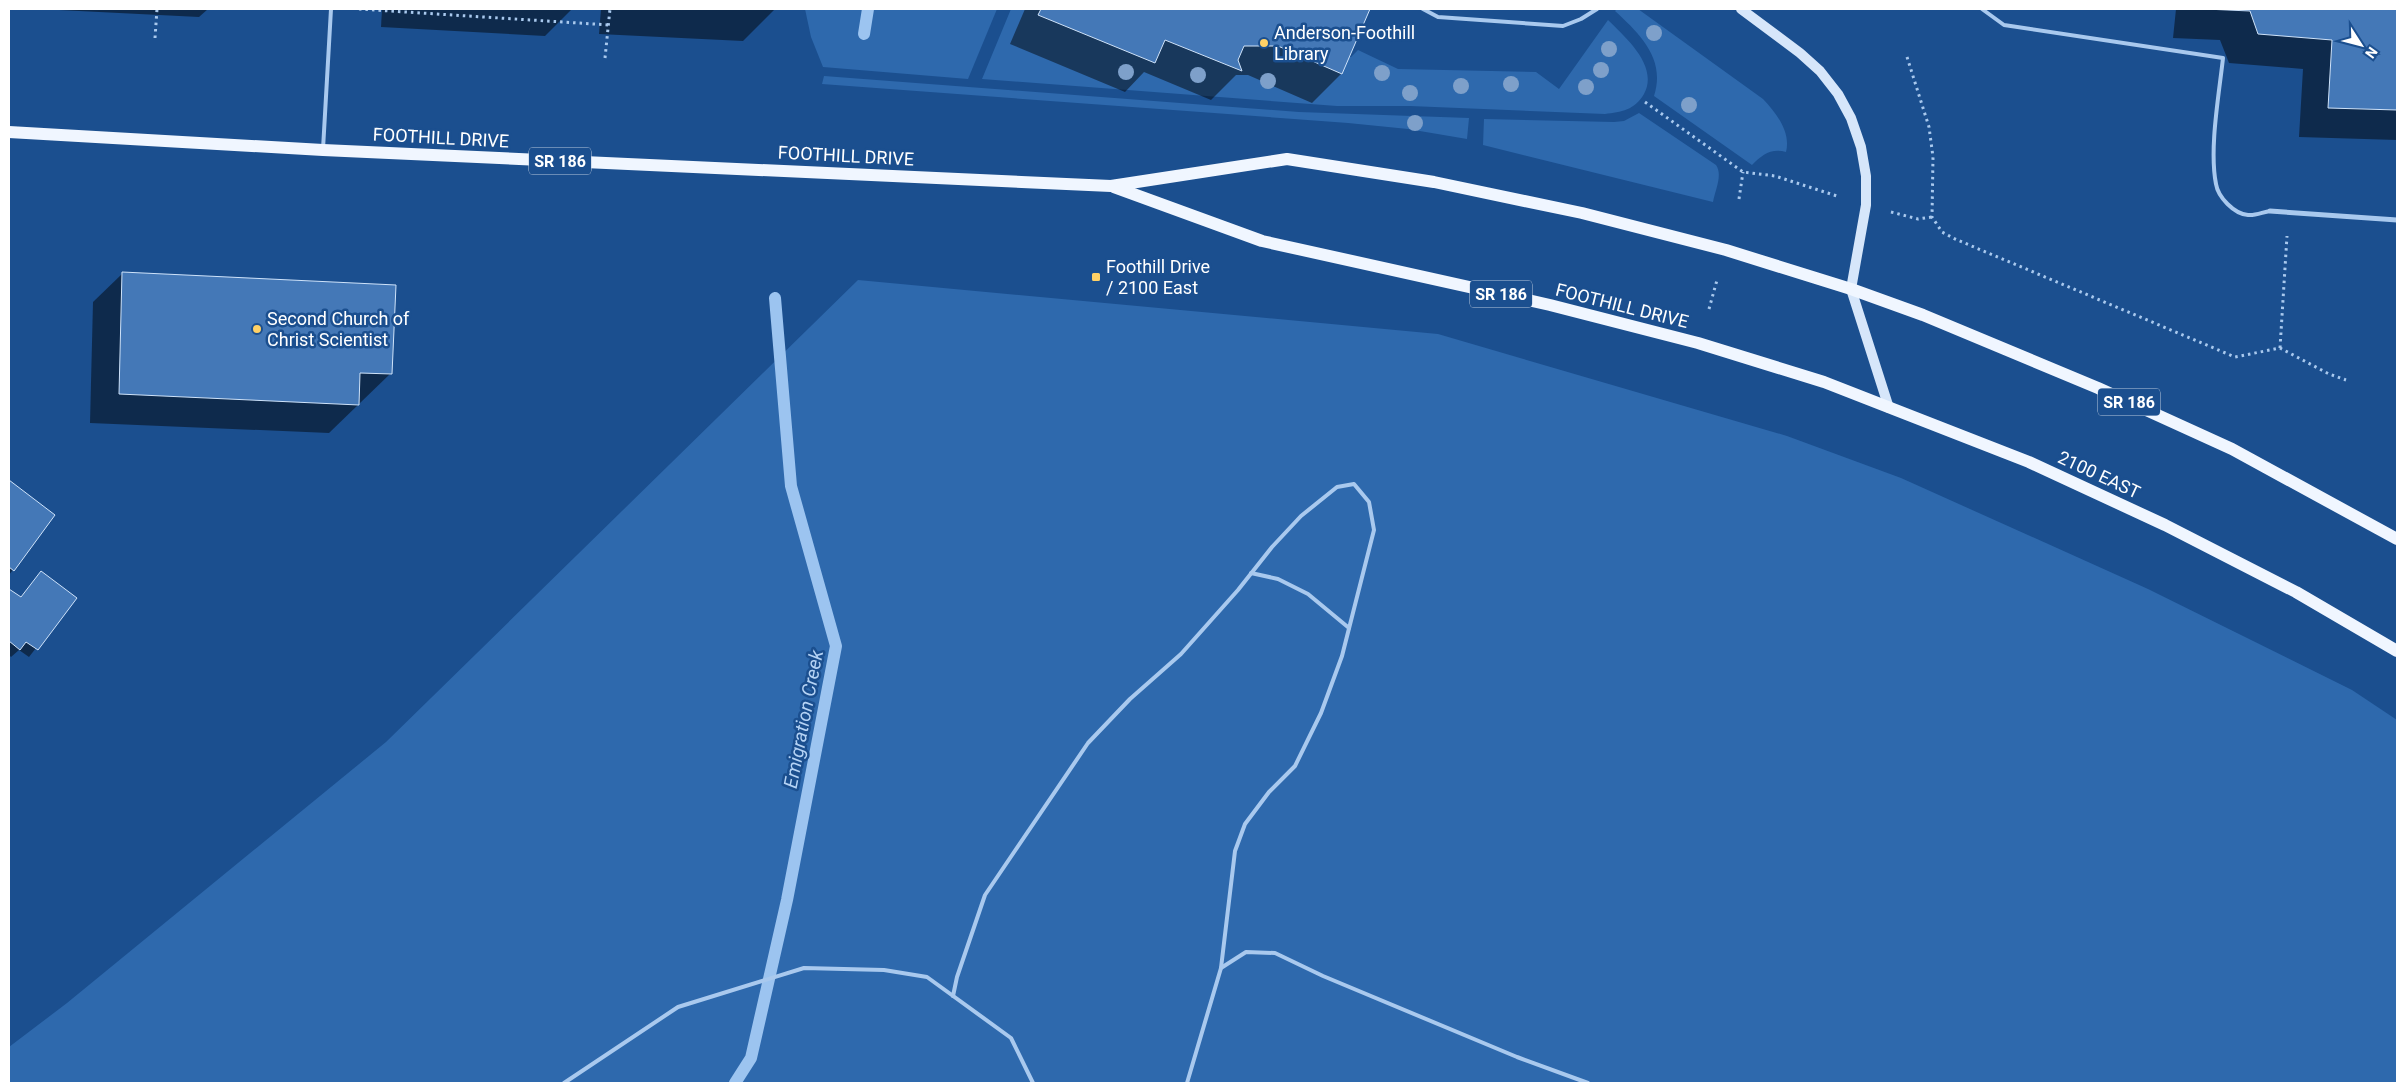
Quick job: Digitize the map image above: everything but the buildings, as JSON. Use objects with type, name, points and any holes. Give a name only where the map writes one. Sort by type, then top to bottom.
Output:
[{"type":"main road","name":"FOOTHILL DRIVE","points":[[9,132],[323,150],[1112,186],[1287,159],[1434,182],[1582,213],[1726,250],[1851,288]]},
{"type":"main road","name":"FOOTHILL DRIVE","points":[[1112,186],[1262,241],[1550,305],[1682,339],[1824,382],[1889,408]]},
{"type":"main road","name":"SR 186","points":[[1851,288],[1924,315],[2098,388],[2232,449],[2397,539]]},
{"type":"main road","name":"2100 EAST","points":[[1889,408],[2029,462],[2165,524],[2296,592],[2397,650]]},
{"type":"street","points":[[1741,9],[1800,53],[1820,71],[1838,94],[1851,118],[1866,176],[1866,205],[1851,288],[1889,408]]},
{"type":"street","points":[[2270,211],[2397,220]]},
{"type":"lane","points":[[323,150],[331,9]]},
{"type":"lane","points":[[1423,9],[1438,17],[1563,26],[1581,19],[1597,9]]},
{"type":"lane","points":[[1982,9],[2004,25],[2223,58],[2214,154],[2216,185],[2225,201],[2243,214],[2248,215],[2270,211]]},
{"type":"lane","points":[[954,996],[957,977],[985,896],[1088,743],[1130,699],[1181,654],[1300,516],[1338,486],[1354,484],[1369,502],[1374,530],[1342,656],[1321,714],[1295,766],[1268,792],[1245,824],[1234,851],[1221,968],[1188,1083]]},
{"type":"lane","points":[[1251,573],[1278,579],[1308,594],[1349,628]]},
{"type":"lane","points":[[1221,968],[1246,952],[1276,953],[1323,976],[1517,1057],[1588,1083]]},
{"type":"lane","points":[[564,1083],[678,1007],[804,968],[884,970],[927,977],[1011,1038],[1034,1083]]},
{"type":"path","points":[[155,38],[157,9]]},
{"type":"path","points":[[359,9],[609,25]]},
{"type":"path","points":[[605,58],[610,9]]},
{"type":"path","points":[[1907,57],[1930,135],[1933,157],[1932,217],[1942,232],[2235,357],[2280,348],[2329,374],[2346,380]]},
{"type":"path","points":[[1645,102],[1743,172],[1775,176]]},
{"type":"path","points":[[1740,199],[1743,172]]},
{"type":"path","points":[[2280,348],[2289,212]]},
{"type":"path","points":[[1918,219],[1932,217]]},
{"type":"path","points":[[1709,309],[1717,280]]},
{"type":"shaded area","points":[[805,9],[997,9],[968,79],[823,67],[811,37]]},
{"type":"shaded area","points":[[1011,9],[1041,9],[1038,15],[1155,63],[1165,40],[1241,71],[1238,60],[1244,46],[1278,46],[1342,74],[1348,57],[1351,57],[1358,50],[1398,69],[1536,72],[1559,89],[1608,20],[1638,53],[1647,73],[1647,84],[1644,94],[1632,107],[1605,114],[1410,106],[1337,106],[982,79]]},
{"type":"shaded area","points":[[1617,9],[1638,9],[1763,99],[1778,117],[1785,130],[1786,152],[1776,151],[1767,153],[1752,165],[1654,96],[1657,83],[1654,59],[1641,38],[1615,11]]},
{"type":"shaded area","points":[[824,76],[1299,112],[1469,118],[1467,139],[1408,129],[1348,123],[822,84]]},
{"type":"shaded area","points":[[1639,113],[1716,165],[1719,178],[1713,202],[1483,145],[1484,119],[1614,122],[1624,121]]},
{"type":"shaded area","points":[[858,280],[1438,334],[1787,436],[1901,478],[2148,589],[2352,690],[2397,720],[2397,1083],[9,1083],[9,1047],[67,1003],[386,742]]},
{"type":"waterway","name":"Emigration Creek","points":[[864,34],[868,9]]},
{"type":"waterway","name":"Emigration Creek","points":[[735,1083],[751,1058],[787,900],[836,646],[791,486],[775,298]]},
{"type":"place","name":"Anderson-Foothill Library","points":[[1264,43]]},
{"type":"place","name":"Foothill Drive / 2100 East","points":[[1096,277]]},
{"type":"place","name":"Second Church of Christ Scientist","points":[[257,329]]}]
